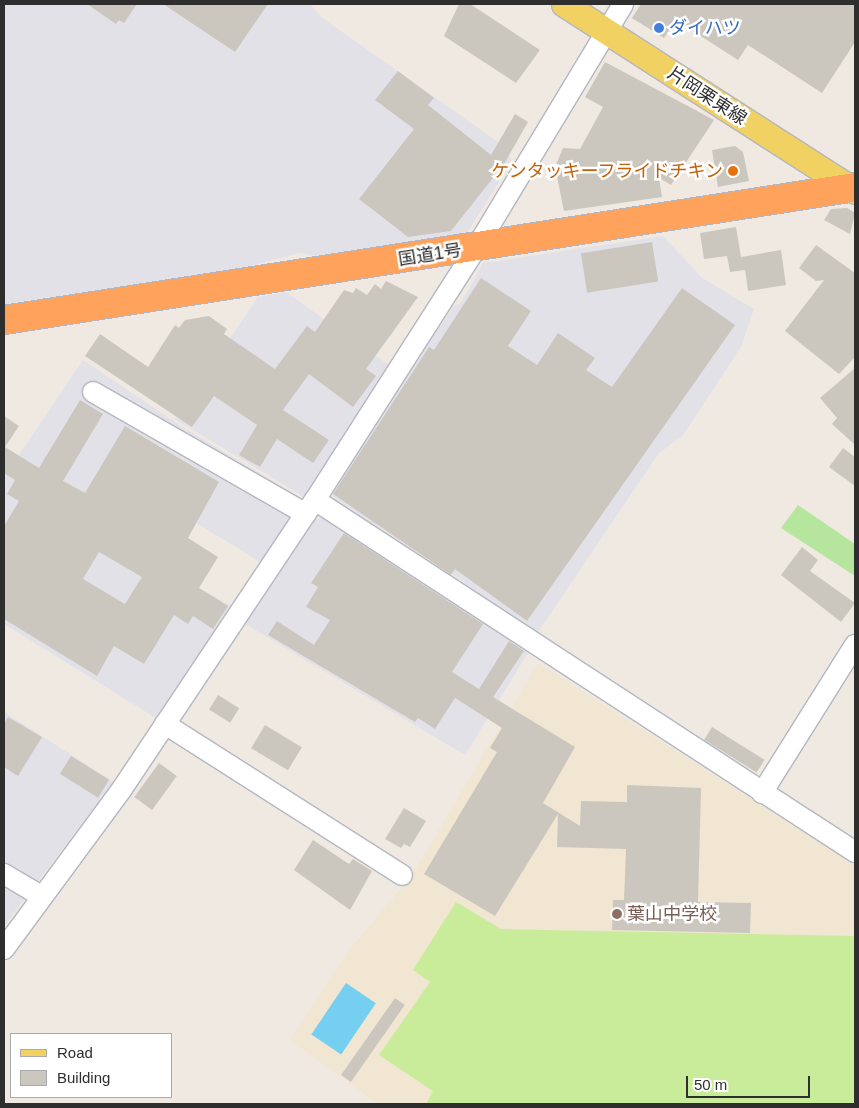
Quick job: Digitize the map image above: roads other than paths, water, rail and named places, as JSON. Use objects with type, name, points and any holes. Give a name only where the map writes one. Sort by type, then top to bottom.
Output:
[{"type":"highway","name":"国道1号","points":[[4,320],[854,189]]},
{"type":"main road","name":"片岡栗東線","points":[[564,4],[854,189]]},
{"type":"street","points":[[4,949],[165,724],[311,507],[476,248],[605,30],[623,4]]},
{"type":"street","points":[[93,392],[311,507],[855,852]]},
{"type":"street","points":[[762,793],[855,645]]},
{"type":"street","points":[[165,724],[402,875]]},
{"type":"street","points":[[4,874],[41,896]]},
{"type":"water","points":[[346,983],[376,1003],[341,1055],[311,1034]]},
{"type":"place","name":"ダイハツ","points":[[659,28]]},
{"type":"place","name":"ケンタッキーフライドチキン","points":[[733,171]]},
{"type":"place","name":"葉山中学校","points":[[617,914]]}]
